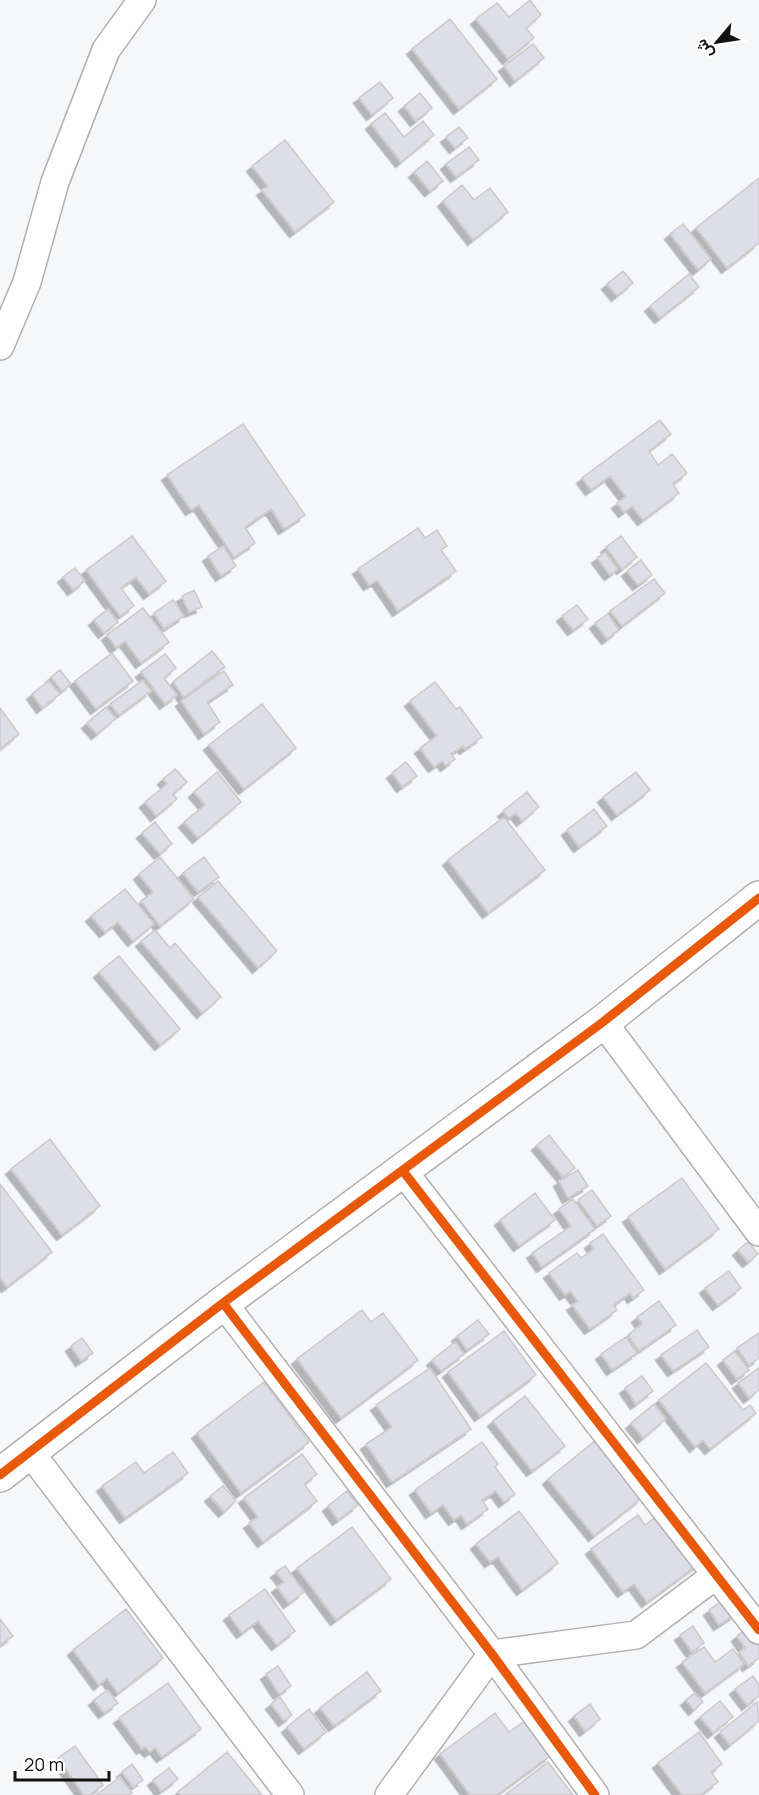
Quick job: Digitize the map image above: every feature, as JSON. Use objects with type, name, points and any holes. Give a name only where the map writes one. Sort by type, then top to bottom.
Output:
[{"type":"street","points":[[0,346],[27,282],[55,182],[106,50],[142,0]]},
{"type":"street","points":[[0,1475],[224,1303],[603,1022],[759,898]]},
{"type":"street","points":[[603,1022],[759,1232]]},
{"type":"street","points":[[403,1171],[759,1630]]},
{"type":"street","points":[[224,1303],[492,1653],[595,1795]]},
{"type":"street","points":[[30,1452],[290,1795]]},
{"type":"street","points":[[389,1795],[492,1653],[636,1635],[716,1575]]},
{"type":"building","points":[[530,0],[541,15],[526,28],[534,38],[508,59],[476,19],[497,3],[509,17]]},
{"type":"building","points":[[450,19],[497,79],[459,109],[412,49]]},
{"type":"building","points":[[533,44],[544,58],[515,81],[504,66]]},
{"type":"building","points":[[380,82],[393,98],[372,115],[359,98]]},
{"type":"building","points":[[420,93],[432,108],[416,121],[404,106]]},
{"type":"building","points":[[385,113],[404,137],[423,121],[434,135],[401,162],[371,124]]},
{"type":"building","points":[[459,127],[468,138],[455,148],[446,137]]},
{"type":"building","points":[[285,140],[334,202],[295,232],[262,190],[268,186],[252,166]]},
{"type":"building","points":[[469,147],[479,160],[456,177],[446,164]]},
{"type":"building","points":[[427,161],[443,181],[430,191],[414,172]]},
{"type":"building","points":[[759,178],[759,243],[727,268],[696,228]]},
{"type":"building","points":[[462,185],[474,200],[490,188],[508,212],[473,240],[443,201]]},
{"type":"building","points":[[683,224],[711,259],[698,270],[670,234]]},
{"type":"building","points":[[623,271],[633,283],[617,296],[607,284]]},
{"type":"building","points":[[689,274],[699,287],[660,318],[650,306]]},
{"type":"building","points":[[660,420],[671,434],[649,451],[658,465],[672,454],[687,473],[673,484],[679,493],[643,520],[632,506],[624,512],[617,503],[626,497],[610,476],[591,490],[582,478]]},
{"type":"building","points":[[243,424],[305,515],[284,529],[271,509],[245,527],[255,543],[234,557],[199,505],[191,510],[167,475]]},
{"type":"building","points":[[418,528],[425,538],[437,530],[447,546],[441,550],[456,571],[398,611],[377,580],[369,585],[358,569]]},
{"type":"building","points":[[132,536],[166,581],[149,594],[136,577],[121,588],[134,606],[120,616],[86,570]]},
{"type":"building","points":[[621,536],[637,557],[622,569],[606,547]]},
{"type":"building","points":[[223,546],[236,566],[221,576],[208,556]]},
{"type":"building","points":[[605,552],[618,569],[610,575],[597,558]]},
{"type":"building","points":[[641,560],[652,575],[638,585],[627,571]]},
{"type":"building","points":[[75,568],[85,581],[73,590],[63,577]]},
{"type":"building","points":[[654,579],[665,593],[622,626],[610,611]]},
{"type":"building","points":[[194,590],[202,607],[189,612],[182,596]]},
{"type":"building","points":[[173,600],[184,616],[164,629],[154,613]]},
{"type":"building","points":[[577,605],[588,619],[573,630],[562,616]]},
{"type":"building","points":[[143,608],[169,642],[141,663],[125,641],[116,648],[107,635]]},
{"type":"building","points":[[108,609],[118,622],[104,633],[94,620]]},
{"type":"building","points":[[608,614],[619,630],[607,639],[595,623]]},
{"type":"building","points":[[212,651],[225,667],[184,697],[173,682]]},
{"type":"building","points":[[112,653],[133,681],[96,709],[75,681]]},
{"type":"building","points":[[165,654],[176,668],[164,678],[177,695],[165,704],[141,672]]},
{"type":"building","points":[[60,670],[71,684],[62,691],[51,677]]},
{"type":"building","points":[[224,671],[233,685],[207,702],[220,722],[204,734],[181,701]]},
{"type":"building","points":[[143,680],[151,691],[119,715],[110,704]]},
{"type":"building","points":[[49,681],[60,694],[42,708],[32,694]]},
{"type":"building","points":[[435,682],[456,709],[460,707],[482,737],[465,749],[463,746],[451,754],[455,759],[446,766],[442,761],[434,767],[420,748],[437,736],[410,701]]},
{"type":"building","points":[[262,704],[296,748],[244,789],[209,745]]},
{"type":"building","points":[[106,707],[116,718],[97,734],[87,723]]},
{"type":"building","points":[[0,708],[19,734],[0,749]]},
{"type":"building","points":[[406,762],[417,776],[402,787],[392,773]]},
{"type":"building","points":[[175,769],[187,782],[173,794],[177,799],[156,816],[145,802],[167,784],[163,779]]},
{"type":"building","points":[[217,772],[241,802],[198,838],[184,822],[205,805],[194,792]]},
{"type":"building","points":[[636,772],[650,790],[617,815],[603,797]]},
{"type":"building","points":[[527,792],[539,807],[522,821],[516,813],[509,818],[503,811]]},
{"type":"building","points":[[594,809],[607,826],[579,847],[567,830]]},
{"type":"building","points":[[504,817],[545,870],[488,913],[448,860]]},
{"type":"building","points":[[155,822],[172,844],[160,854],[142,833]]},
{"type":"building","points":[[160,857],[194,899],[160,926],[141,901],[153,892],[139,874]]},
{"type":"building","points":[[204,857],[219,877],[198,892],[183,873]]},
{"type":"building","points":[[218,881],[277,951],[258,968],[198,897]]},
{"type":"building","points":[[125,889],[154,924],[133,941],[118,922],[105,932],[91,916]]},
{"type":"building","points":[[155,930],[170,948],[175,943],[221,997],[202,1013],[141,941]]},
{"type":"building","points":[[119,956],[180,1029],[160,1045],[99,972]]},
{"type":"building","points":[[549,1135],[575,1168],[563,1177],[537,1145]]},
{"type":"building","points":[[50,1139],[100,1206],[62,1235],[11,1169]]},
{"type":"building","points":[[578,1170],[588,1186],[568,1198],[559,1181]]},
{"type":"building","points":[[682,1178],[719,1229],[665,1269],[628,1217]]},
{"type":"building","points":[[0,1184],[52,1252],[7,1287],[0,1278]]},
{"type":"building","points":[[592,1190],[611,1216],[597,1226],[578,1200]]},
{"type":"building","points":[[535,1193],[555,1220],[519,1246],[500,1220]]},
{"type":"building","points":[[573,1199],[595,1229],[542,1267],[532,1253],[571,1226],[559,1209]]},
{"type":"building","points":[[603,1234],[644,1290],[633,1298],[630,1293],[614,1305],[617,1310],[590,1329],[572,1305],[578,1301],[570,1291],[565,1295],[549,1273],[577,1253],[581,1258],[594,1249],[590,1243]]},
{"type":"building","points":[[748,1242],[758,1254],[748,1262],[738,1250]]},
{"type":"building","points":[[729,1271],[741,1288],[718,1305],[705,1288]]},
{"type":"building","points":[[659,1301],[676,1325],[639,1351],[628,1335],[642,1324],[637,1317]]},
{"type":"building","points":[[362,1310],[371,1322],[383,1313],[418,1360],[341,1418],[297,1359]]},
{"type":"building","points":[[478,1320],[489,1334],[467,1350],[457,1336]]},
{"type":"building","points":[[697,1330],[709,1347],[673,1371],[661,1355]]},
{"type":"building","points":[[504,1331],[536,1375],[480,1416],[448,1372]]},
{"type":"building","points":[[759,1333],[759,1358],[749,1365],[737,1348]]},
{"type":"building","points":[[626,1337],[637,1353],[612,1370],[601,1354]]},
{"type":"building","points":[[82,1338],[93,1353],[81,1361],[71,1346]]},
{"type":"building","points":[[455,1342],[464,1354],[441,1371],[432,1360]]},
{"type":"building","points":[[735,1351],[749,1370],[737,1379],[723,1360]]},
{"type":"building","points":[[706,1363],[743,1410],[750,1405],[756,1413],[710,1449],[703,1440],[695,1447],[659,1400]]},
{"type":"building","points":[[430,1368],[471,1429],[392,1482],[366,1444],[392,1427],[376,1405]]},
{"type":"building","points":[[759,1368],[759,1390],[749,1398],[738,1383]]},
{"type":"building","points":[[642,1376],[653,1391],[636,1404],[625,1388]]},
{"type":"building","points":[[264,1382],[309,1442],[241,1493],[197,1433]]},
{"type":"building","points":[[525,1396],[565,1446],[532,1471],[493,1421]]},
{"type":"building","points":[[654,1404],[666,1419],[643,1438],[631,1423]]},
{"type":"building","points":[[596,1440],[642,1498],[594,1536],[548,1479]]},
{"type":"building","points":[[482,1442],[498,1464],[495,1467],[515,1494],[504,1502],[496,1491],[482,1500],[488,1509],[467,1524],[461,1515],[454,1520],[443,1505],[431,1513],[415,1490]]},
{"type":"building","points":[[173,1452],[188,1473],[125,1518],[102,1486],[136,1462],[144,1473]]},
{"type":"building","points":[[302,1454],[317,1474],[304,1484],[317,1501],[263,1542],[249,1523],[258,1517],[244,1498]]},
{"type":"building","points":[[223,1486],[236,1501],[224,1512],[210,1496]]},
{"type":"building","points":[[347,1491],[358,1505],[338,1520],[328,1506]]},
{"type":"building","points":[[519,1511],[558,1563],[522,1590],[498,1557],[490,1562],[476,1544]]},
{"type":"building","points":[[663,1511],[700,1563],[647,1602],[634,1584],[623,1592],[591,1549],[638,1515],[645,1525]]},
{"type":"building","points":[[352,1527],[391,1579],[336,1620],[297,1568]]},
{"type":"building","points":[[285,1566],[304,1592],[289,1603],[277,1587],[284,1582],[276,1572]]},
{"type":"building","points":[[265,1589],[295,1631],[277,1645],[258,1621],[242,1633],[229,1615]]},
{"type":"building","points":[[725,1599],[736,1614],[719,1625],[709,1610]]},
{"type":"building","points":[[126,1609],[163,1658],[118,1693],[107,1678],[99,1685],[73,1650]]},
{"type":"building","points":[[0,1619],[13,1636],[0,1645]]},
{"type":"building","points":[[693,1626],[704,1643],[692,1652],[680,1635]]},
{"type":"building","points":[[746,1629],[759,1646],[759,1658],[748,1666],[739,1652],[745,1648],[737,1636]]},
{"type":"building","points":[[704,1647],[715,1662],[733,1649],[744,1664],[705,1693],[682,1662]]},
{"type":"building","points":[[278,1666],[291,1686],[279,1694],[266,1674]]},
{"type":"building","points":[[367,1672],[381,1691],[334,1726],[320,1708]]},
{"type":"building","points":[[753,1676],[759,1685],[759,1696],[747,1705],[735,1689]]},
{"type":"building","points":[[168,1683],[201,1729],[162,1757],[155,1748],[150,1752],[145,1747],[142,1749],[119,1718]]},
{"type":"building","points":[[107,1690],[118,1703],[104,1713],[94,1700]]},
{"type":"building","points":[[695,1693],[703,1702],[694,1710],[686,1700]]},
{"type":"building","points":[[280,1697],[292,1715],[284,1721],[271,1704]]},
{"type":"building","points":[[720,1701],[733,1717],[713,1733],[700,1717]]},
{"type":"building","points":[[757,1702],[759,1721],[730,1745],[720,1732]]},
{"type":"building","points":[[590,1704],[600,1719],[585,1731],[574,1716]]},
{"type":"building","points":[[309,1709],[326,1732],[304,1749],[287,1727]]},
{"type":"building","points":[[495,1713],[509,1732],[525,1721],[551,1755],[497,1795],[470,1795],[440,1754]]},
{"type":"building","points":[[699,1732],[722,1764],[711,1772],[718,1782],[700,1795],[682,1795],[658,1763]]},
{"type":"building","points":[[75,1746],[103,1785],[90,1795],[84,1795],[58,1758]]},
{"type":"building","points":[[227,1752],[262,1795],[180,1795],[178,1792]]},
{"type":"building","points":[[548,1762],[573,1795],[505,1795]]},
{"type":"building","points":[[132,1764],[143,1780],[133,1787],[122,1772]]},
{"type":"building","points":[[169,1768],[178,1779],[161,1791],[153,1780]]},
{"type":"building","points":[[120,1777],[132,1793],[129,1795],[96,1795]]},
{"type":"cycle path","points":[[0,1475],[223,1303],[603,1022],[759,898]]},
{"type":"cycle path","points":[[403,1171],[759,1630]]},
{"type":"cycle path","points":[[223,1303],[492,1654],[595,1795]]}]
